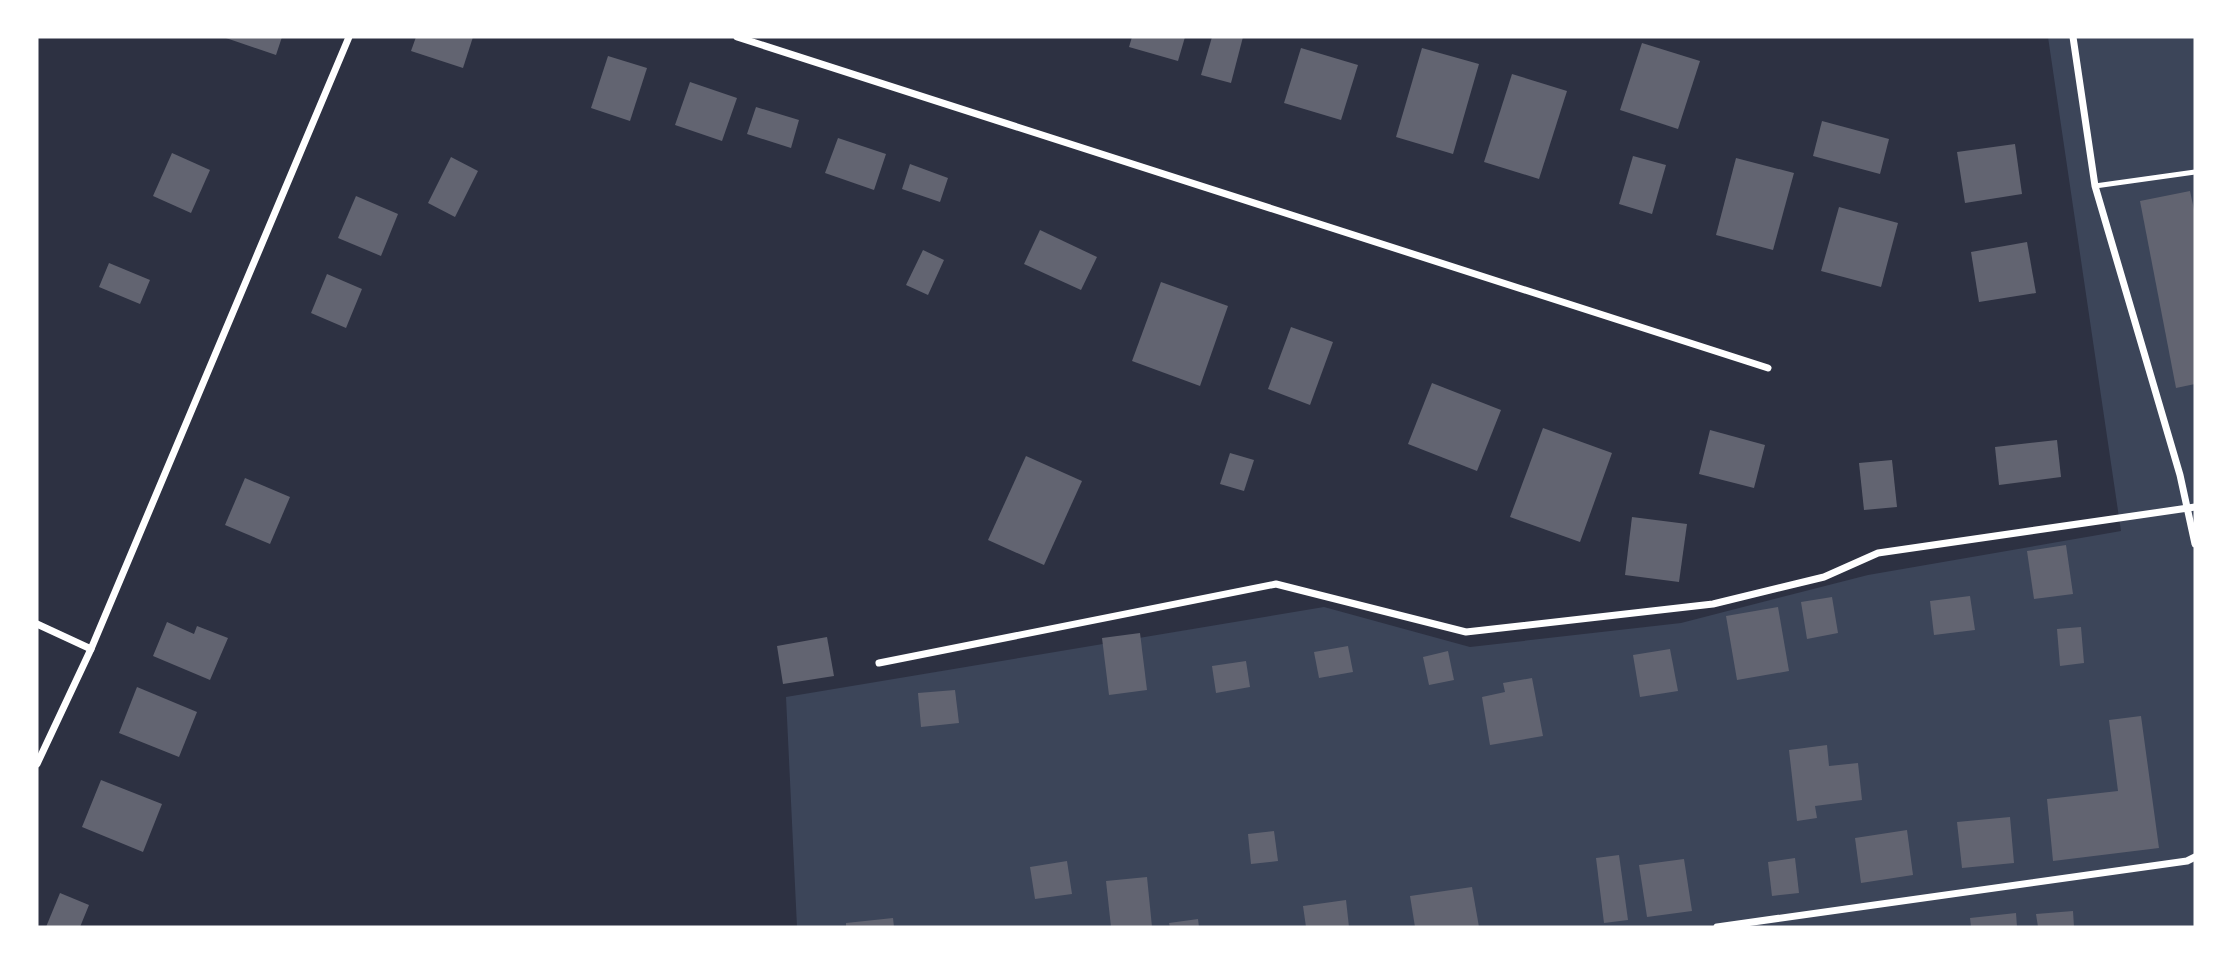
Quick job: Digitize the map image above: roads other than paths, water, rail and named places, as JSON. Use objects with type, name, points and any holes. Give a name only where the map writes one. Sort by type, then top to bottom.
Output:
[{"type":"street","points":[[37,765],[91,649],[349,37]]},
{"type":"street","points":[[737,37],[1768,368]]},
{"type":"street","points":[[2073,37],[2095,186],[2192,507],[2195,544]]},
{"type":"street","points":[[879,663],[1276,584],[1466,632],[1713,604],[1824,577],[1878,553],[2192,507]]},
{"type":"street","points":[[37,624],[91,649]]},
{"type":"street","points":[[1717,927],[2187,862],[2195,857]]},
{"type":"lane","points":[[2095,186],[2195,172]]}]
